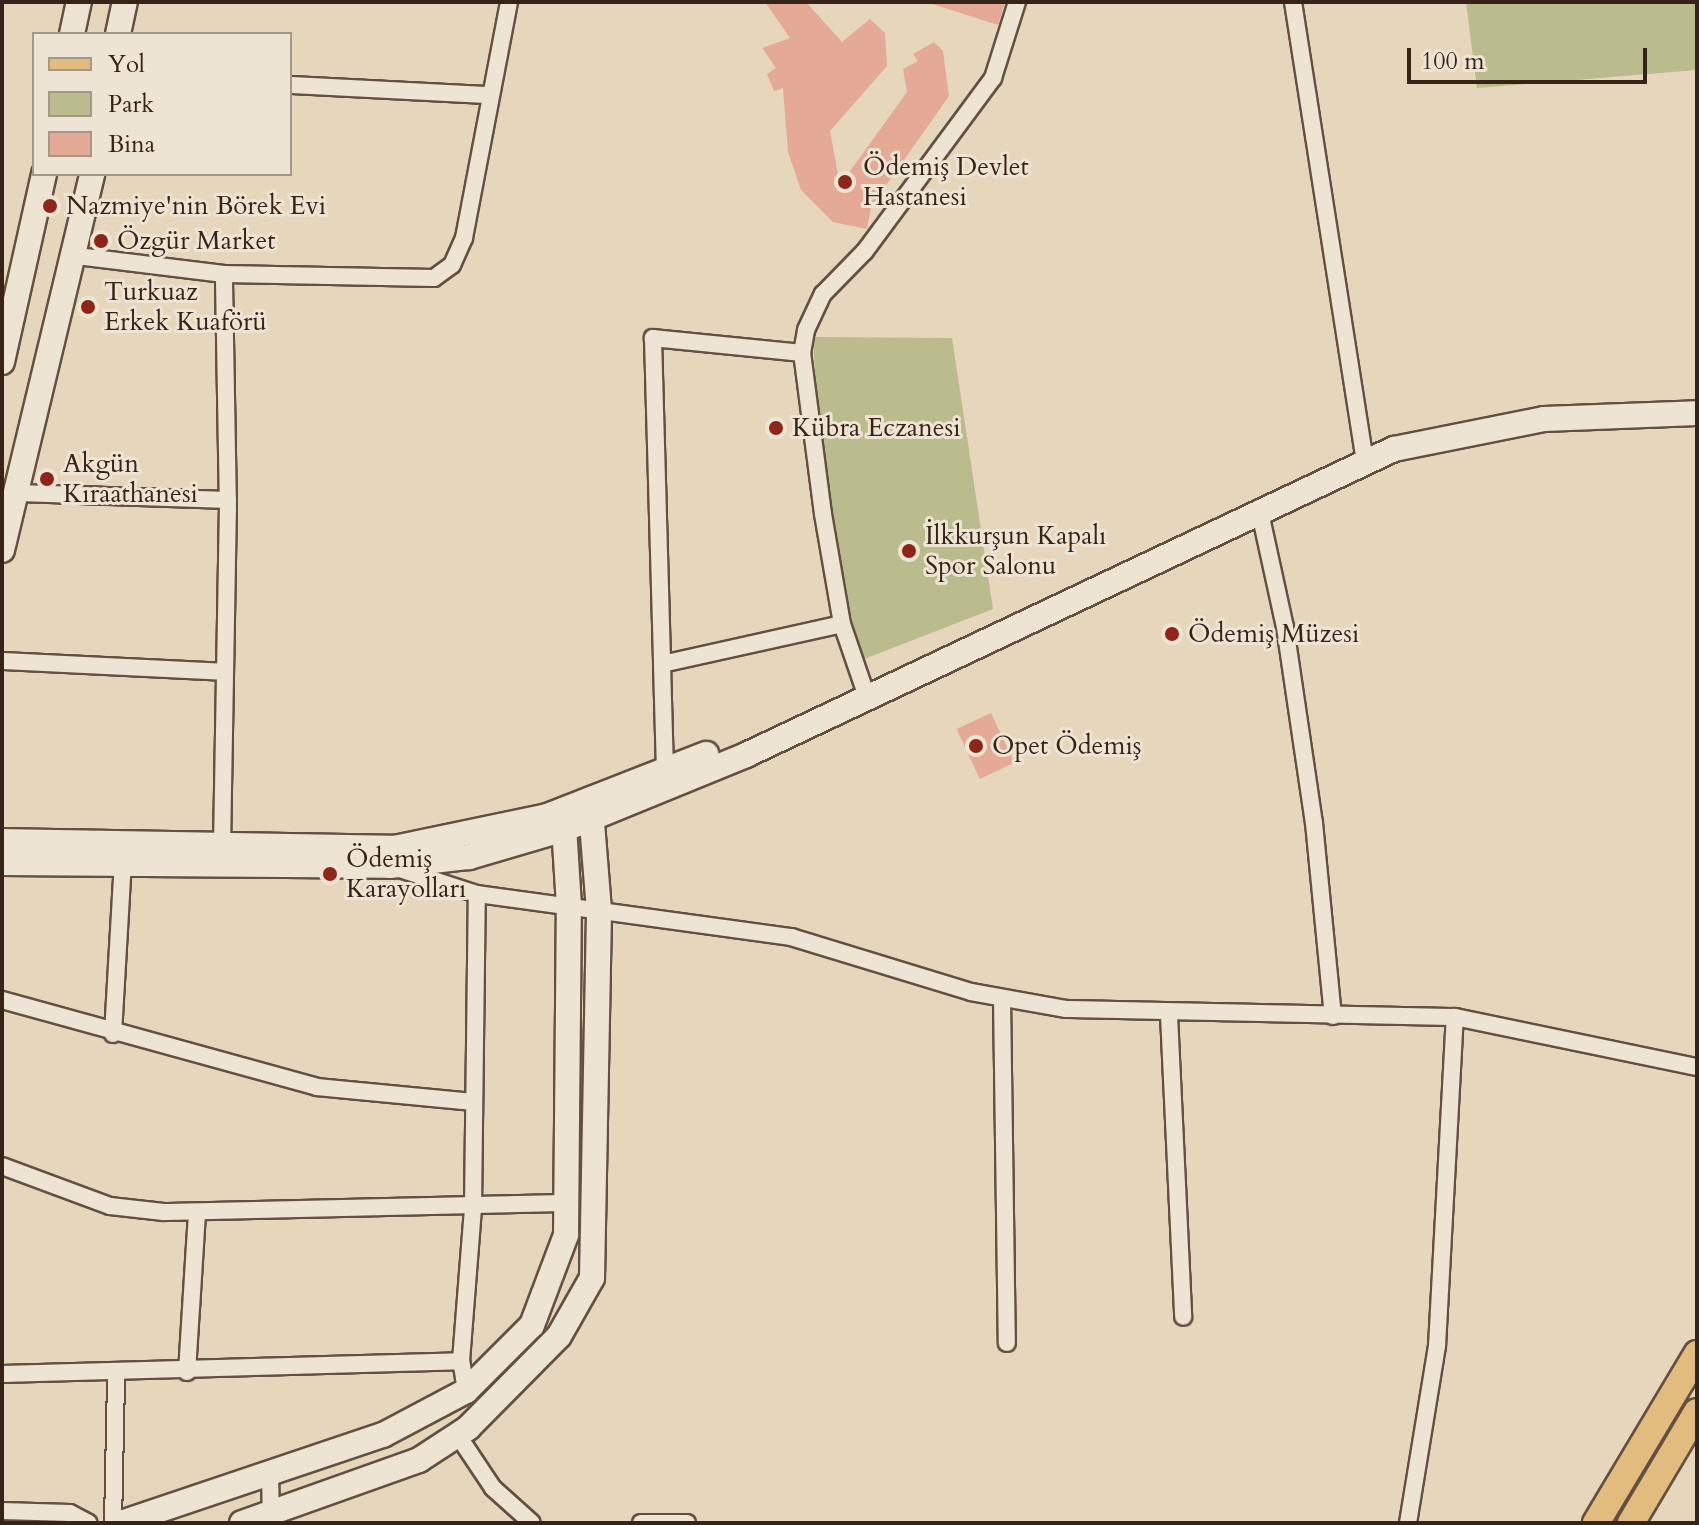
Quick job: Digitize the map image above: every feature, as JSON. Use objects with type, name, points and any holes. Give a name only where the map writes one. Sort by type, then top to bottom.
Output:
[{"type":"main road","points":[[72,32],[79,2]]},
{"type":"main road","points":[[118,32],[125,2]]},
{"type":"main road","points":[[2,362],[44,176]]},
{"type":"main road","points":[[2,550],[77,256],[92,176]]},
{"type":"main road","points":[[2,863],[390,866],[469,857],[770,740],[867,697],[1259,508],[1365,462],[1491,427],[1697,413]]},
{"type":"main road","points":[[591,809],[665,770],[737,742],[770,740]]},
{"type":"main road","points":[[242,1523],[271,1518],[419,1460],[457,1434],[559,1336],[592,1278],[599,910],[591,809]]},
{"type":"main road","points":[[2,841],[394,848],[564,819]]},
{"type":"main road","points":[[121,1523],[383,1435],[466,1391],[532,1325],[555,1278],[566,1235],[569,906],[564,819]]},
{"type":"main road","points":[[1596,1523],[1697,1354]]},
{"type":"main road","points":[[1631,1523],[1697,1412]]},
{"type":"street","points":[[77,256],[224,274],[434,278],[452,265],[464,238],[488,95],[509,2]]},
{"type":"street","points":[[867,697],[842,624],[802,353],[823,294],[865,251],[993,78],[1017,2]]},
{"type":"street","points":[[1293,2],[1365,462]]},
{"type":"street","points":[[292,85],[488,95]]},
{"type":"street","points":[[222,847],[228,500],[224,274]]},
{"type":"street","points":[[665,770],[653,338],[802,353]]},
{"type":"street","points":[[19,493],[228,500]]},
{"type":"street","points":[[1259,508],[1285,627],[1314,823],[1333,1016]]},
{"type":"street","points":[[662,664],[842,624]]},
{"type":"street","points":[[2,661],[225,672]]},
{"type":"street","points":[[113,1034],[123,863]]},
{"type":"street","points":[[390,866],[477,894],[791,937],[1002,998],[1066,1009],[1169,1015],[1455,1017],[1697,1067]]},
{"type":"street","points":[[466,1391],[461,1361],[473,1207],[477,894]]},
{"type":"street","points":[[1002,998],[1007,1343]]},
{"type":"street","points":[[2,1000],[113,1034],[317,1087],[473,1102]]},
{"type":"street","points":[[1169,1015],[1183,1317]]},
{"type":"street","points":[[1408,1523],[1437,1346],[1455,1017]]},
{"type":"street","points":[[2,1166],[110,1206],[197,1212],[566,1203]]},
{"type":"street","points":[[187,1372],[197,1212]]},
{"type":"street","points":[[2,1374],[187,1372],[461,1361]]},
{"type":"street","points":[[113,1523],[116,1374]]},
{"type":"street","points":[[457,1434],[493,1488],[532,1523]]},
{"type":"street","points":[[270,1473],[271,1518]]},
{"type":"street","points":[[2,1511],[70,1513],[89,1523]]},
{"type":"street","points":[[641,1523],[687,1523]]},
{"type":"green space","points":[[1466,2],[1697,2],[1697,70],[1477,88]]},
{"type":"green space","name":"İlkkurşun Kapalı Spor Salonu","points":[[813,337],[952,338],[993,609],[859,661],[822,493]]},
{"type":"building","points":[[765,2],[806,2],[842,42],[870,19],[885,33],[887,66],[830,131],[840,185],[907,92],[903,69],[918,61],[913,54],[934,42],[943,51],[949,96],[871,207],[867,229],[833,222],[801,190],[788,152],[783,88],[774,91],[767,74],[776,68],[762,48],[790,38]]},
{"type":"building","points":[[926,2],[1005,2],[998,25]]},
{"type":"building","points":[[991,713],[1014,763],[980,779],[957,729]]},
{"type":"place","name":"Ödemiş Devlet Hastanesi","points":[[845,182]]},
{"type":"place","name":"Nazmiye'nin Börek Evi","points":[[50,206]]},
{"type":"place","name":"Özgür Market","points":[[101,241]]},
{"type":"place","name":"Turkuaz Erkek Kuaförü","points":[[88,307]]},
{"type":"place","name":"Kübra Eczanesi","points":[[776,428]]},
{"type":"place","name":"Akgün Kıraathanesi","points":[[47,479]]},
{"type":"place","name":"İlkkurşun Kapalı Spor Salonu","points":[[909,551]]},
{"type":"place","name":"Ödemiş Müzesi","points":[[1172,634]]},
{"type":"place","name":"Opet Ödemiş","points":[[976,746]]},
{"type":"place","name":"Ödemiş Karayolları","points":[[330,874]]}]
